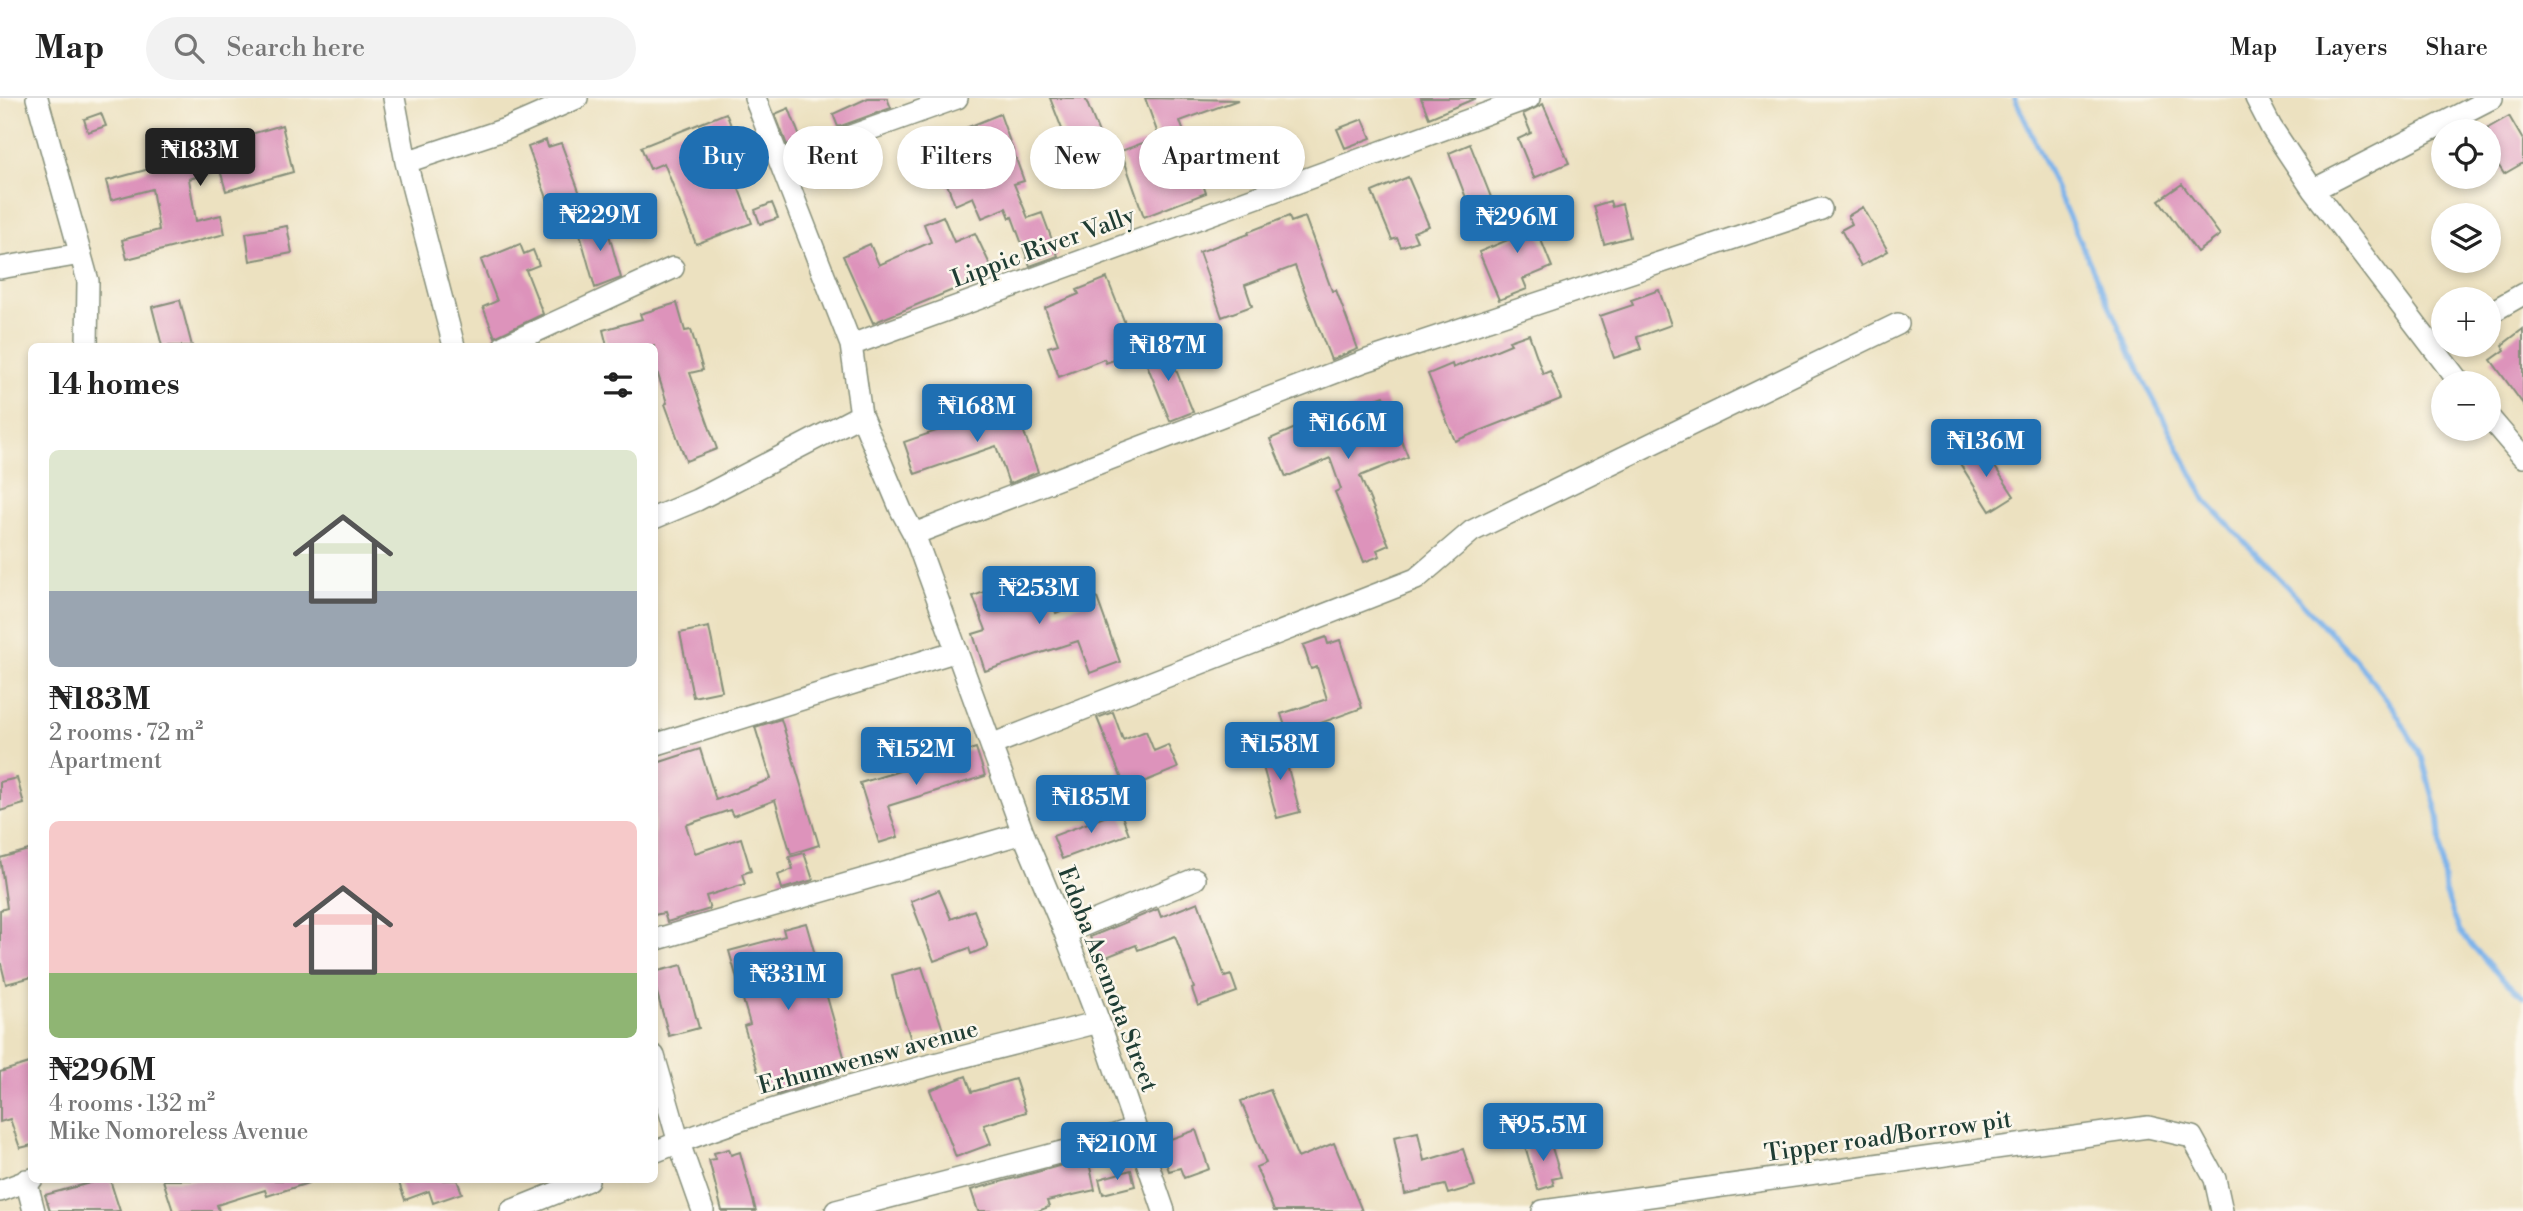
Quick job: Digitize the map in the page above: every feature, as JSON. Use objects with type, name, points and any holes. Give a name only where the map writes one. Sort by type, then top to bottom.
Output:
[{"type":"street","points":[[37,98],[88,281],[87,343]]},
{"type":"street","points":[[394,98],[406,162],[453,343]]},
{"type":"street","points":[[406,162],[506,129],[578,98]]},
{"type":"street","name":"Edoba Asemota Street","points":[[755,98],[851,345],[861,415],[901,510],[914,534],[1023,833],[1099,1022],[1164,1211]]},
{"type":"street","points":[[781,161],[957,98]]},
{"type":"street","name":"Lippic River Vally","points":[[851,345],[1529,98]]},
{"type":"street","points":[[2256,98],[2271,127],[2313,190],[2431,336]]},
{"type":"street","points":[[2313,190],[2492,98]]},
{"type":"street","points":[[914,534],[1365,361],[1821,209]]},
{"type":"street","points":[[0,268],[81,254]]},
{"type":"street","points":[[510,343],[673,268]]},
{"type":"street","points":[[2501,307],[2523,294]]},
{"type":"street","points":[[991,745],[1416,579],[1472,531],[1898,324]]},
{"type":"street","points":[[658,516],[697,500],[861,415]]},
{"type":"street","points":[[2501,431],[2523,457]]},
{"type":"street","points":[[658,744],[957,651]]},
{"type":"street","points":[[658,939],[1023,833]]},
{"type":"street","points":[[1065,933],[1195,879]]},
{"type":"street","name":"Erhumwensw avenue","points":[[658,1151],[730,1122],[895,1075],[1099,1022]]},
{"type":"street","points":[[658,1070],[679,1143],[703,1211]]},
{"type":"street","name":"Tipper road/Borrow pit","points":[[1543,1211],[2148,1126],[2192,1137],[2216,1179],[2222,1211]]},
{"type":"street","points":[[836,1211],[1081,1147],[1135,1128]]},
{"type":"street","points":[[0,1191],[28,1179]]},
{"type":"street","points":[[30,1183],[34,1211]]},
{"type":"street","points":[[511,1211],[581,1183]]},
{"type":"building","points":[[868,98],[887,98],[891,108],[841,126],[838,126],[833,114]]},
{"type":"building","points":[[1050,98],[1085,98],[1096,126],[1061,126]]},
{"type":"building","points":[[1145,98],[1238,100],[1180,121],[1182,126],[1155,126]]},
{"type":"building","points":[[1421,98],[1476,98],[1429,118]]},
{"type":"building","points":[[1543,104],[1569,163],[1534,178],[1518,139],[1531,133],[1523,114]]},
{"type":"building","points":[[789,108],[796,126],[783,126],[783,135],[775,114]]},
{"type":"building","points":[[101,113],[106,126],[88,132],[84,119]]},
{"type":"building","points":[[726,113],[731,126],[694,126]]},
{"type":"building","points":[[1000,114],[1004,126],[970,126]]},
{"type":"building","points":[[2509,116],[2523,140],[2523,163],[2504,174],[2501,169],[2501,121]]},
{"type":"building","points":[[1363,119],[1371,138],[1345,148],[1337,129]]},
{"type":"building","points":[[282,125],[293,172],[226,191],[220,170],[189,179],[196,221],[221,215],[225,234],[127,259],[122,240],[159,230],[152,189],[111,200],[106,181],[214,151],[213,145]]},
{"type":"building","points":[[679,132],[679,189],[739,189],[752,223],[696,244],[664,163],[650,169],[641,147]]},
{"type":"building","points":[[546,140],[548,147],[561,143],[583,202],[553,214],[528,147]]},
{"type":"building","points":[[1139,144],[1139,189],[1205,189],[1206,193],[1144,217],[1125,162],[1125,150]]},
{"type":"building","points":[[1470,144],[1496,210],[1474,219],[1449,153]]},
{"type":"building","points":[[1016,159],[1024,181],[1016,183]]},
{"type":"building","points":[[1408,177],[1429,226],[1413,232],[1417,241],[1401,247],[1397,238],[1392,240],[1372,192]]},
{"type":"building","points":[[2182,184],[2220,235],[2197,252],[2159,200]]},
{"type":"building","points":[[949,189],[1016,189],[1028,218],[1042,213],[1058,256],[1030,266],[1012,217],[1010,218],[1006,208],[982,218],[973,197],[955,205]]},
{"type":"building","points":[[1610,201],[1612,207],[1622,204],[1630,237],[1604,244],[1594,206]]},
{"type":"building","points":[[772,203],[778,218],[760,224],[755,210]]},
{"type":"building","points":[[1537,207],[1545,226],[1537,230],[1552,267],[1523,279],[1527,289],[1499,300],[1479,252],[1515,237],[1508,219]]},
{"type":"building","points":[[1863,207],[1888,251],[1861,266],[1841,230],[1852,224],[1848,216]]},
{"type":"building","points":[[943,216],[954,242],[975,233],[994,273],[873,323],[843,256],[870,244],[879,265],[931,242],[924,224]]},
{"type":"building","points":[[1289,216],[1291,222],[1305,217],[1332,291],[1336,290],[1358,349],[1331,360],[1295,266],[1245,285],[1252,306],[1222,317],[1199,252]]},
{"type":"building","points":[[605,220],[621,278],[595,288],[578,227]]},
{"type":"building","points":[[287,226],[292,253],[250,261],[246,233]]},
{"type":"building","points":[[520,244],[524,254],[533,250],[539,265],[526,270],[543,314],[495,337],[483,307],[497,301],[481,260]]},
{"type":"building","points":[[1107,278],[1136,351],[1106,363],[1104,359],[1059,377],[1048,347],[1058,344],[1045,308],[1079,294],[1077,290]]},
{"type":"building","points":[[1659,290],[1671,325],[1637,337],[1641,349],[1614,358],[1600,316],[1633,305],[1631,300]]},
{"type":"building","points":[[180,300],[191,343],[161,343],[152,307]]},
{"type":"building","points":[[677,303],[685,331],[691,330],[703,370],[690,373],[717,449],[686,461],[665,404],[667,403],[658,375],[658,343],[606,343],[603,330],[642,319],[640,314]]},
{"type":"building","points":[[2523,329],[2523,404],[2491,360],[2501,357],[2505,350],[2502,345]]},
{"type":"building","points":[[1529,334],[1543,374],[1550,371],[1561,399],[1455,441],[1428,374],[1452,364],[1453,368]]},
{"type":"building","points":[[1166,345],[1193,412],[1170,421],[1143,355]]},
{"type":"building","points":[[1384,396],[1408,457],[1360,476],[1389,545],[1377,550],[1380,556],[1364,562],[1335,492],[1341,489],[1330,458],[1286,477],[1270,439],[1316,419]]},
{"type":"building","points":[[1014,404],[1038,472],[1009,484],[996,446],[915,474],[904,442]]},
{"type":"building","points":[[1982,447],[2014,496],[1990,511],[1959,462]]},
{"type":"building","points":[[1041,571],[1056,613],[1097,598],[1120,662],[1090,673],[1078,641],[985,671],[973,634],[986,630],[973,596]]},
{"type":"building","points":[[709,627],[722,691],[693,697],[680,633]]},
{"type":"building","points":[[1326,637],[1328,644],[1340,640],[1362,708],[1288,735],[1281,714],[1327,699],[1317,667],[1311,669],[1303,645]]},
{"type":"building","points":[[1113,712],[1123,740],[1146,731],[1154,751],[1168,745],[1178,768],[1126,789],[1097,718]]},
{"type":"building","points":[[781,719],[819,845],[791,854],[775,800],[733,816],[730,810],[686,825],[695,853],[741,838],[751,871],[742,874],[745,884],[706,896],[710,909],[667,922],[664,913],[658,914],[658,763],[700,749],[716,800],[771,779],[755,727]]},
{"type":"building","points":[[1282,746],[1300,812],[1277,818],[1259,752]]},
{"type":"building","points":[[976,748],[985,776],[888,806],[898,837],[879,843],[860,783]]},
{"type":"building","points":[[17,778],[24,804],[0,811],[0,782]]},
{"type":"building","points":[[1120,811],[1129,834],[1062,859],[1053,836]]},
{"type":"building","points":[[28,850],[28,978],[6,984],[0,960],[0,910],[7,908],[0,858]]},
{"type":"building","points":[[804,853],[813,880],[782,889],[778,875],[793,869],[789,857]]},
{"type":"building","points":[[939,890],[951,919],[974,910],[988,947],[971,954],[969,948],[934,961],[911,901]]},
{"type":"building","points":[[1198,902],[1225,977],[1231,975],[1237,992],[1198,1006],[1175,936],[1138,950],[1136,945],[1099,960],[1090,937],[1158,909],[1161,917]]},
{"type":"building","points":[[806,923],[845,1060],[836,1063],[840,1075],[777,1095],[775,1088],[764,1091],[744,1026],[750,1024],[729,951],[785,936],[783,929]]},
{"type":"building","points":[[682,965],[699,1028],[669,1036],[658,996],[658,971]]},
{"type":"building","points":[[922,967],[943,1030],[911,1040],[892,975]]},
{"type":"building","points":[[28,1063],[28,1146],[20,1148],[10,1119],[0,1122],[0,1072]]},
{"type":"building","points":[[966,1076],[972,1092],[1015,1079],[1026,1112],[984,1125],[991,1144],[956,1157],[930,1090]]},
{"type":"building","points":[[1270,1090],[1298,1158],[1334,1143],[1362,1211],[1274,1211],[1256,1167],[1266,1163],[1241,1101]]},
{"type":"building","points":[[1196,1130],[1209,1169],[1184,1178],[1180,1168],[1169,1171],[1159,1143]]},
{"type":"building","points":[[1418,1132],[1424,1161],[1463,1149],[1475,1186],[1448,1194],[1445,1185],[1405,1194],[1394,1137]]},
{"type":"building","points":[[1549,1138],[1561,1177],[1552,1179],[1554,1185],[1538,1190],[1525,1146]]},
{"type":"building","points":[[729,1149],[731,1155],[740,1152],[756,1211],[722,1211],[709,1160],[716,1159],[714,1153]]},
{"type":"building","points":[[1088,1158],[1095,1190],[1047,1201],[1049,1207],[1038,1211],[978,1211],[971,1190]]},
{"type":"building","points":[[1131,1170],[1135,1186],[1103,1194],[1099,1179]]},
{"type":"building","points":[[90,1183],[111,1183],[120,1211],[50,1211],[45,1195]]},
{"type":"building","points":[[164,1183],[308,1183],[267,1196],[265,1190],[217,1205],[219,1211],[173,1211]]},
{"type":"building","points":[[399,1183],[458,1183],[462,1193],[433,1203],[429,1191],[405,1200]]},
{"type":"waterway","points":[[2015,98],[2139,371],[2206,501],[2355,659],[2394,709],[2422,757],[2438,815],[2445,892],[2460,932],[2502,979],[2523,996]]}]
